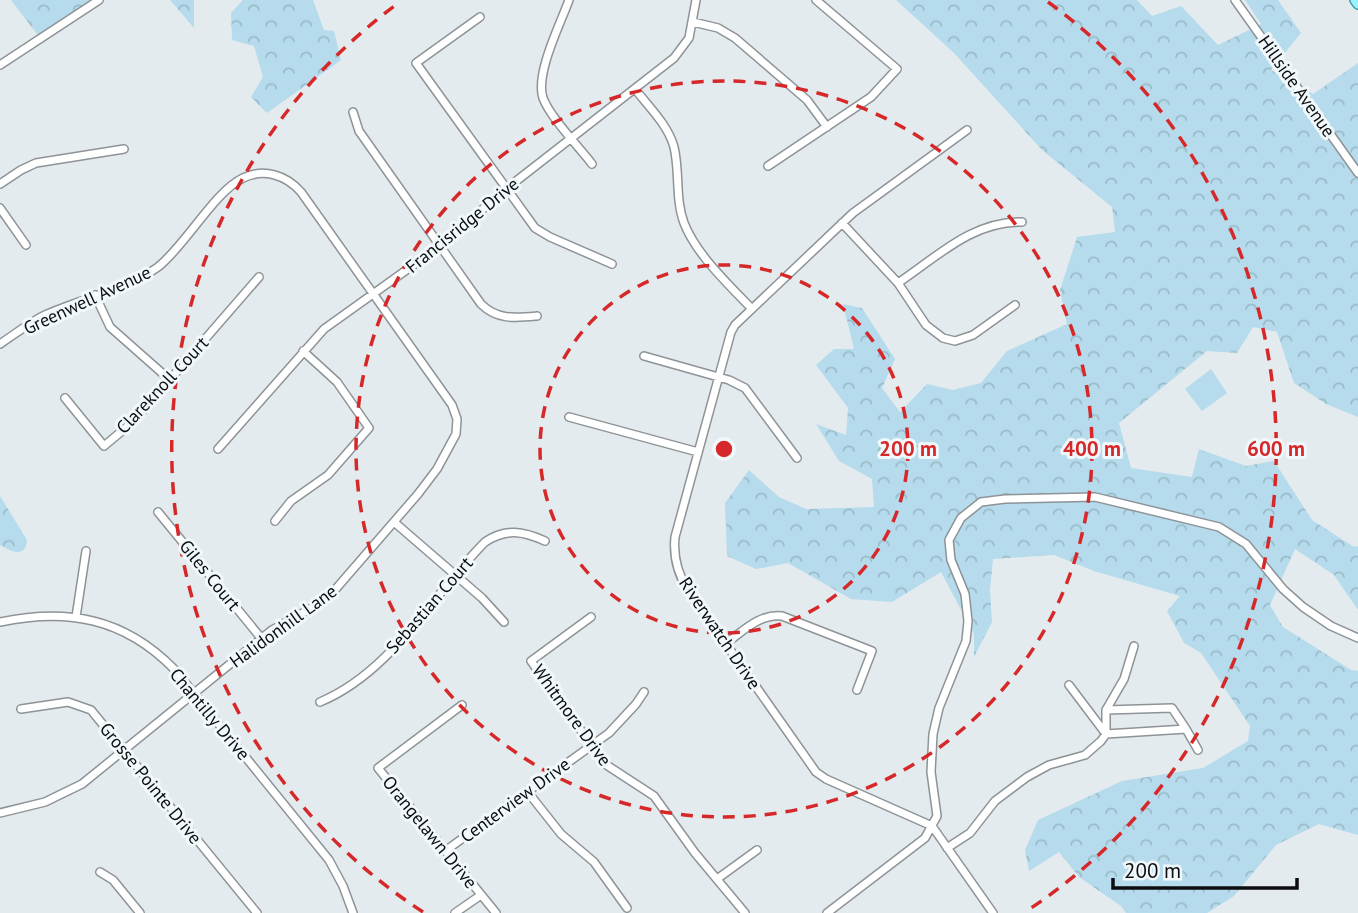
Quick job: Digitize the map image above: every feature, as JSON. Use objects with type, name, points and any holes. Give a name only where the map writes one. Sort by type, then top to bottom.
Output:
[{"type":"street","points":[[0,65],[99,0]]},
{"type":"street","points":[[569,0],[541,82],[546,104],[592,164]]},
{"type":"street","name":"Francisridge Drive","points":[[218,449],[324,329],[440,246],[506,189],[681,51],[689,38],[696,0]]},
{"type":"street","points":[[768,166],[878,92],[897,69],[816,0]]},
{"type":"street","name":"Hillside Avenue","points":[[1235,0],[1358,173]]},
{"type":"street","points":[[481,17],[416,63],[527,219],[543,233],[612,264]]},
{"type":"street","points":[[693,22],[718,28],[735,38],[807,100],[827,127]]},
{"type":"street","points":[[635,89],[664,127],[673,145],[681,210],[689,233],[715,269],[751,308]]},
{"type":"street","points":[[353,112],[359,131],[489,312],[506,318],[537,316]]},
{"type":"street","name":"Riverwatch Drive","points":[[932,826],[821,776],[683,583],[674,554],[675,537],[731,332],[751,308],[842,223],[967,130]]},
{"type":"street","points":[[0,184],[36,163],[124,149]]},
{"type":"street","name":"Greenwell Avenue","points":[[0,344],[44,316],[141,277],[161,265],[229,188],[242,178],[264,173],[289,180],[301,192],[374,294]]},
{"type":"street","points":[[0,208],[26,245]]},
{"type":"street","points":[[898,283],[978,230],[999,223],[1022,222]]},
{"type":"street","points":[[842,223],[898,283],[926,325],[938,335],[955,341],[973,335],[1015,304]]},
{"type":"street","name":"Clareknoll Court","points":[[65,398],[104,446],[134,421],[259,277]]},
{"type":"street","name":"Halidonhill Lane","points":[[0,813],[45,802],[70,791],[261,638],[326,599],[437,469],[453,442],[457,419],[452,405],[374,294]]},
{"type":"street","points":[[95,295],[110,327],[170,380]]},
{"type":"street","points":[[275,521],[291,501],[328,475],[369,428],[337,382],[303,351]]},
{"type":"street","points":[[644,356],[738,383],[752,394],[797,458]]},
{"type":"street","points":[[569,417],[698,452]]},
{"type":"street","points":[[827,913],[925,838],[938,810],[931,772],[933,734],[939,708],[968,630],[965,594],[951,560],[949,540],[961,518],[981,502],[1005,499],[1095,498],[1219,527],[1246,544],[1283,589],[1303,607],[1331,626],[1358,638]]},
{"type":"street","name":"Giles Court","points":[[158,512],[261,638]]},
{"type":"street","points":[[394,522],[482,598],[504,622]]},
{"type":"street","name":"Sebastian Court","points":[[320,702],[336,695],[376,665],[485,542],[500,533],[520,532],[545,541]]},
{"type":"street","points":[[76,617],[86,551]]},
{"type":"street","name":"Chantilly Drive","points":[[0,622],[39,615],[76,617],[119,629],[146,645],[170,665],[194,693],[329,860],[343,886],[352,913]]},
{"type":"street","points":[[725,644],[761,619],[782,616],[872,651],[857,690]]},
{"type":"street","name":"Whitmore Drive","points":[[592,617],[531,660],[609,768],[654,796],[695,853],[745,913]]},
{"type":"street","points":[[947,848],[970,833],[995,801],[1017,785],[1049,765],[1085,755],[1101,741],[1106,734],[1106,710],[1125,679],[1134,646]]},
{"type":"street","points":[[1069,685],[1106,734]]},
{"type":"street","name":"Centerview Drive","points":[[445,851],[613,729],[644,692]]},
{"type":"street","name":"Grosse Pointe Drive","points":[[21,709],[60,702],[85,706],[94,713],[257,913]]},
{"type":"street","name":"Orangelawn Drive","points":[[462,705],[378,768],[496,913]]},
{"type":"street","points":[[1106,710],[1172,708],[1198,750]]},
{"type":"street","points":[[1106,734],[1186,729]]},
{"type":"street","points":[[527,791],[561,834],[594,862],[627,908]]},
{"type":"street","points":[[932,826],[993,913]]},
{"type":"street","points":[[718,879],[757,850]]},
{"type":"street","points":[[100,872],[113,880],[140,913]]},
{"type":"street","points":[[455,913],[481,895]]},
{"type":"green space","points":[[11,0],[99,0],[40,38]]},
{"type":"green space","points":[[170,0],[194,0],[194,28]]},
{"type":"green space","points":[[243,0],[313,0],[324,30],[334,31],[341,60],[267,113],[251,97],[263,77],[254,46],[232,40],[231,13]]},
{"type":"green space","points":[[896,0],[1137,0],[1152,16],[1181,6],[1218,45],[1261,24],[1245,0],[1278,0],[1301,33],[1271,70],[1313,94],[1358,63],[1358,417],[1326,404],[1294,383],[1277,332],[1253,327],[1237,353],[1207,351],[1119,423],[1131,468],[1192,477],[1199,449],[1246,466],[1274,461],[1312,520],[1354,547],[1358,546],[1358,610],[1334,575],[1295,549],[1270,605],[1283,627],[1351,670],[1358,671],[1358,835],[1319,824],[1276,845],[1234,896],[1207,913],[1126,913],[1121,906],[1079,877],[1059,852],[1029,871],[1025,850],[1038,820],[1122,781],[1203,768],[1248,741],[1250,726],[1201,653],[1184,643],[1167,611],[1180,596],[1094,571],[1054,555],[993,559],[990,590],[992,622],[974,657],[974,634],[941,572],[892,602],[851,599],[788,563],[756,569],[727,556],[725,503],[749,470],[779,497],[806,509],[874,507],[872,479],[839,461],[816,424],[846,435],[848,408],[816,365],[834,349],[854,349],[843,304],[862,308],[895,359],[882,388],[900,412],[927,384],[953,390],[981,383],[1007,351],[1067,324],[1060,290],[1077,237],[1115,232],[1112,207],[1042,150],[954,53]]},
{"type":"green space","points":[[1211,369],[1227,393],[1202,411],[1185,389]]},
{"type":"green space","points":[[0,496],[27,540],[21,551],[13,551],[0,545]]}]
